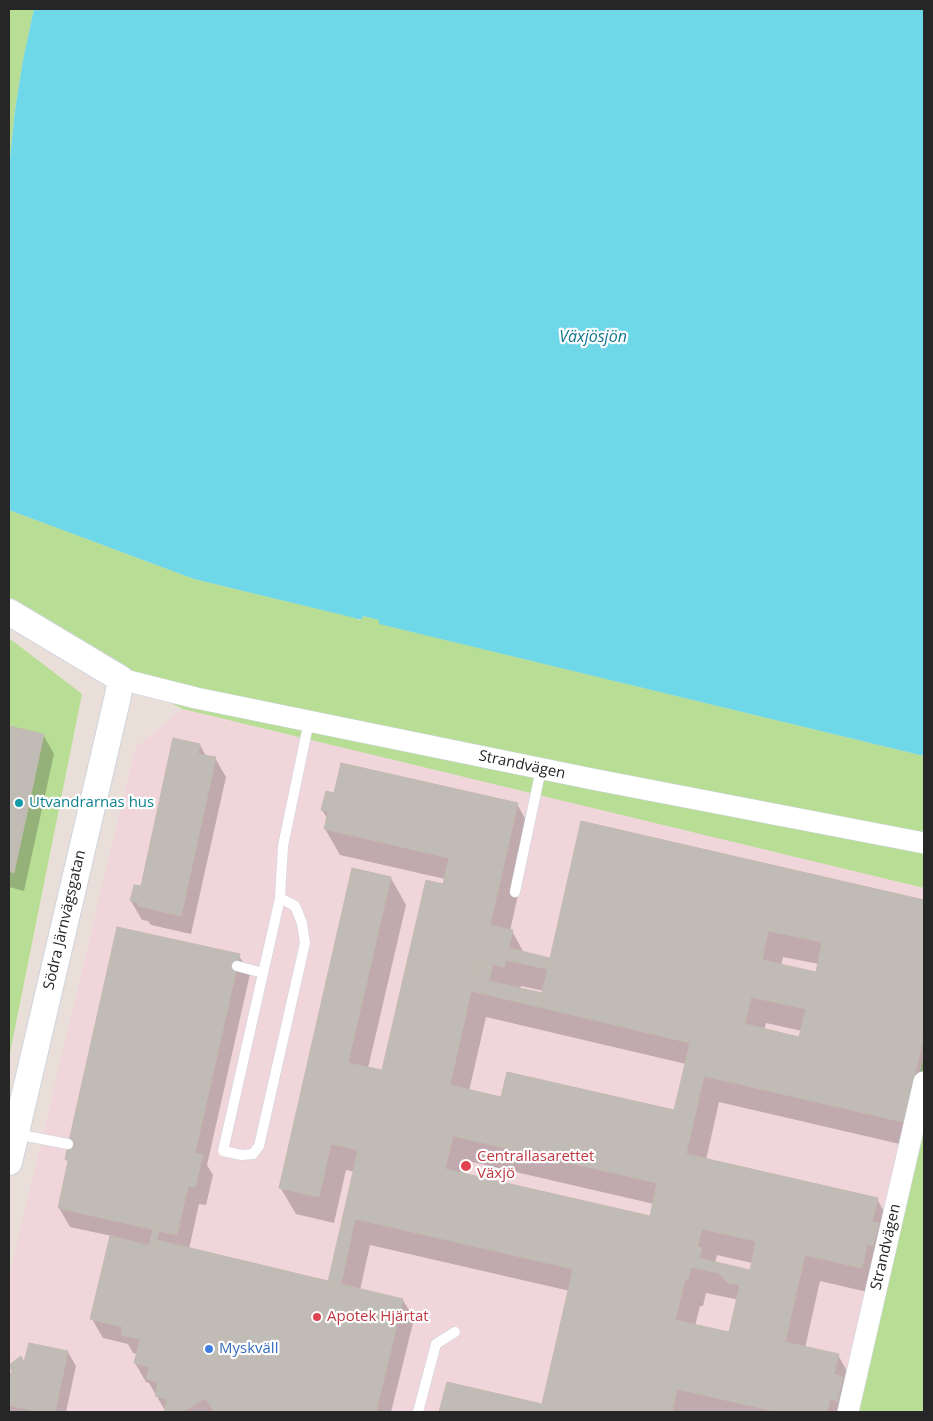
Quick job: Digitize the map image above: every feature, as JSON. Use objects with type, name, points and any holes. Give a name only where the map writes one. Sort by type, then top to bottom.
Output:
[{"type":"street","points":[[9,612],[121,679]]},
{"type":"street","name":"Strandvägen","points":[[121,679],[196,698],[541,769],[924,843]]},
{"type":"street","name":"Södra Järnvägsgatan","points":[[9,1162],[118,700],[121,679]]},
{"type":"street","name":"Strandvägen","points":[[848,1412],[924,1082]]},
{"type":"lane","points":[[280,898],[295,906],[302,923],[305,943],[259,1146],[253,1154],[242,1155],[223,1151],[280,898],[283,846],[309,721]]},
{"type":"lane","points":[[515,892],[541,769]]},
{"type":"lane","points":[[238,966],[264,973]]},
{"type":"lane","points":[[15,1133],[68,1144]]},
{"type":"lane","points":[[418,1412],[436,1344],[455,1332]]},
{"type":"shaded area","name":"Centrallasarettet Växjö","points":[[183,709],[924,888],[924,1055],[838,1412],[9,1412],[9,1277],[135,748]]},
{"type":"green space","points":[[9,9],[34,9],[15,110],[9,169]]},
{"type":"green space","points":[[9,510],[194,579],[360,620],[362,616],[380,620],[380,624],[924,756],[924,888],[183,709],[121,678],[9,608]]},
{"type":"green space","points":[[9,638],[82,694],[9,1058]]},
{"type":"green space","points":[[924,1055],[924,1412],[838,1412]]},
{"type":"water","name":"Växjösjön","points":[[34,9],[924,9],[924,756],[379,624],[379,620],[363,616],[362,619],[357,619],[194,579],[9,510],[9,169],[15,110]]},
{"type":"building","name":"Utvandrarnas hus","points":[[9,726],[44,734],[14,873],[9,871]]},
{"type":"building","points":[[173,738],[200,744],[198,754],[216,757],[181,916],[138,906],[139,903],[130,901],[134,885],[141,886]]},
{"type":"building","points":[[341,763],[518,803],[490,925],[513,930],[506,960],[504,967],[478,960],[450,1085],[501,1097],[507,1072],[674,1110],[690,1043],[539,1007],[581,821],[924,900],[924,1034],[913,1083],[920,1084],[915,1106],[907,1104],[903,1122],[704,1076],[686,1154],[878,1198],[872,1222],[879,1223],[873,1246],[867,1244],[862,1268],[805,1255],[785,1342],[839,1354],[834,1374],[843,1377],[837,1401],[830,1399],[827,1412],[778,1412],[677,1389],[672,1412],[439,1412],[447,1382],[542,1404],[573,1269],[343,1216],[358,1150],[331,1144],[319,1197],[279,1188],[352,868],[391,877],[348,1063],[382,1070],[426,880],[443,884],[449,858],[324,829],[328,812],[321,810],[326,791],[334,793]],"holes":[[[768,931],[822,942],[816,972],[762,960]],[[751,997],[806,1009],[799,1037],[745,1024]],[[453,1136],[657,1183],[650,1216],[445,1169]],[[702,1229],[756,1241],[750,1270],[699,1258],[702,1248],[697,1247]],[[691,1267],[719,1273],[728,1283],[740,1285],[729,1332],[675,1320],[685,1280],[688,1280]]]},
{"type":"building","points":[[117,927],[240,954],[195,1153],[203,1155],[195,1187],[188,1186],[177,1235],[58,1208],[68,1161],[65,1159]]},
{"type":"building","points":[[509,948],[550,958],[547,969],[506,960]]},
{"type":"building","points":[[478,960],[493,964],[489,981],[542,993],[539,1007],[471,991]]},
{"type":"building","points":[[343,1216],[355,1219],[341,1284],[328,1282]]},
{"type":"building","points":[[153,1230],[159,1231],[155,1247],[149,1245]]},
{"type":"building","points":[[110,1236],[155,1247],[157,1240],[403,1299],[376,1412],[214,1412],[206,1398],[183,1412],[165,1411],[167,1399],[155,1396],[158,1382],[146,1379],[149,1367],[134,1363],[140,1339],[121,1335],[123,1327],[90,1319]]},
{"type":"building","points":[[29,1343],[68,1351],[55,1412],[40,1412],[9,1405],[9,1372],[13,1374],[9,1365],[21,1356],[24,1362]]},
{"type":"place","name":"Utvandrarnas hus","points":[[19,803]]},
{"type":"place","name":"Centrallasarettet Växjö","points":[[466,1166]]},
{"type":"place","name":"Apotek Hjärtat","points":[[317,1317]]},
{"type":"place","name":"Myskväll","points":[[209,1349]]}]
